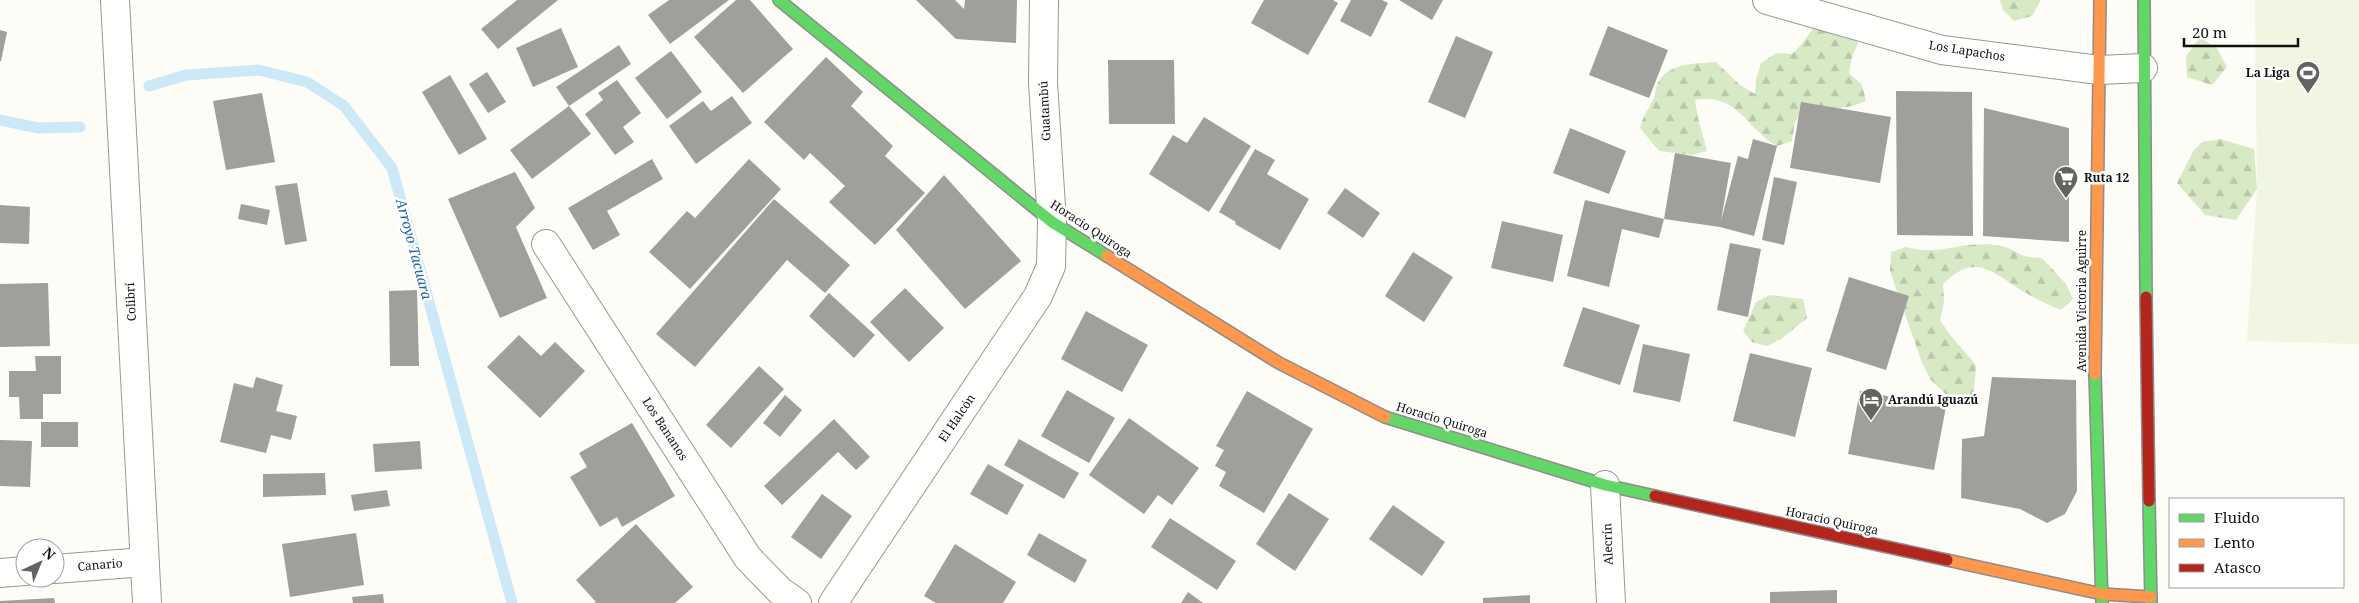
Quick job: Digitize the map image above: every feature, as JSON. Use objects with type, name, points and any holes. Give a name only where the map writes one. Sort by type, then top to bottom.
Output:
[{"type":"main road","name":"Horacio Quiroga","points":[[779,0],[1052,222],[1279,364],[1391,420],[1605,485],[2102,598],[2151,600]]},
{"type":"main road","name":"Avenida Victoria Aguirre","points":[[2100,0],[2094,334],[2102,598]]},
{"type":"main road","points":[[2144,0],[2143,68],[2151,600]]},
{"type":"street","name":"Colibrí","points":[[115,0],[147,603]]},
{"type":"street","name":"Guatambú","points":[[1044,0],[1043,83],[1052,222]]},
{"type":"street","name":"Los Lapachos","points":[[1767,0],[1942,50],[2099,70],[2143,68]]},
{"type":"street","name":"El Halcón","points":[[833,603],[1038,296],[1051,266],[1052,222]]},
{"type":"street","name":"Los Bananos","points":[[546,244],[748,558],[780,591],[797,603]]},
{"type":"street","name":"Alecrín","points":[[1605,485],[1610,603]]},
{"type":"street","name":"Canario","points":[[65,568],[144,562]]},
{"type":"street","points":[[0,573],[15,572]]},
{"type":"green space","points":[[2000,0],[2041,0],[2032,16],[2014,21],[2003,10]]},
{"type":"green space","name":"La Liga","points":[[2255,0],[2359,0],[2359,344],[2247,341],[2257,188]]},
{"type":"green space","points":[[1821,18],[1852,26],[1858,44],[1852,57],[1849,73],[1862,85],[1866,101],[1842,108],[1816,106],[1805,108],[1795,122],[1792,141],[1777,146],[1766,139],[1732,107],[1722,101],[1710,99],[1695,100],[1707,151],[1692,155],[1659,151],[1640,128],[1654,98],[1657,85],[1661,77],[1667,72],[1674,68],[1691,64],[1716,62],[1740,85],[1755,94],[1756,79],[1761,63],[1776,53],[1792,54]]},
{"type":"green space","points":[[2200,38],[2217,48],[2227,67],[2212,85],[2187,77],[2186,56]]},
{"type":"green space","points":[[2220,139],[2254,149],[2257,189],[2236,220],[2205,215],[2177,183],[2194,150],[2202,142]]},
{"type":"green space","points":[[1988,244],[2006,247],[2024,256],[2043,259],[2066,284],[2073,299],[2061,310],[2018,289],[1994,273],[1977,267],[1961,270],[1943,284],[1944,302],[1940,320],[1976,365],[1973,402],[1956,404],[1931,380],[1922,363],[1890,271],[1891,252],[1906,247],[1921,250],[1937,250]]},
{"type":"green space","points":[[1770,295],[1803,299],[1807,318],[1781,339],[1767,346],[1752,342],[1743,331],[1756,302]]},
{"type":"building","points":[[517,0],[558,0],[498,49],[481,29]]},
{"type":"building","points":[[669,0],[729,0],[670,44],[648,15]]},
{"type":"building","points":[[736,0],[750,0],[793,49],[743,93],[694,37]]},
{"type":"building","points":[[916,0],[955,0],[964,9],[965,0],[1017,0],[1016,43],[956,39]]},
{"type":"building","points":[[1264,0],[1333,0],[1338,3],[1308,55],[1251,23]]},
{"type":"building","points":[[1351,0],[1382,0],[1388,3],[1371,37],[1340,21]]},
{"type":"building","points":[[1399,0],[1443,0],[1432,20]]},
{"type":"building","points":[[1608,26],[1668,50],[1649,98],[1589,75]]},
{"type":"building","points":[[561,28],[578,67],[533,87],[516,48]]},
{"type":"building","points":[[0,30],[7,32],[1,61],[0,61]]},
{"type":"building","points":[[1456,36],[1493,52],[1465,118],[1428,102]]},
{"type":"building","points":[[619,45],[631,64],[569,106],[556,87]]},
{"type":"building","points":[[671,51],[702,92],[667,119],[635,78]]},
{"type":"building","points":[[826,57],[863,92],[851,106],[893,146],[885,156],[925,193],[875,245],[829,202],[845,186],[810,153],[804,160],[764,122]]},
{"type":"building","points":[[1108,60],[1174,60],[1175,124],[1109,124]]},
{"type":"building","points":[[487,72],[506,102],[488,113],[469,84]]},
{"type":"building","points":[[450,75],[487,139],[459,155],[422,92]]},
{"type":"building","points":[[617,80],[641,113],[623,127],[634,142],[615,155],[585,114],[603,100],[598,93]]},
{"type":"building","points":[[1896,91],[1972,92],[1973,236],[1897,235]]},
{"type":"building","points":[[262,93],[275,162],[226,170],[213,101]]},
{"type":"building","points":[[732,96],[752,123],[696,164],[669,126],[703,101],[711,111]]},
{"type":"building","points":[[1801,102],[1891,117],[1880,183],[1790,168]]},
{"type":"building","points":[[569,106],[591,134],[532,179],[510,150]]},
{"type":"building","points":[[1984,108],[2069,128],[2069,242],[1983,236]]},
{"type":"building","points":[[1204,117],[1251,146],[1209,212],[1149,174],[1173,135],[1187,143]]},
{"type":"building","points":[[1570,128],[1626,151],[1609,194],[1553,173]]},
{"type":"building","points":[[1753,139],[1777,146],[1754,236],[1720,227],[1664,219],[1675,153],[1731,163],[1721,221],[1738,156],[1748,159]]},
{"type":"building","points":[[1255,149],[1275,160],[1267,174],[1309,199],[1280,250],[1235,224],[1236,222],[1219,212]]},
{"type":"building","points":[[652,159],[663,179],[607,211],[620,235],[593,250],[568,208]]},
{"type":"building","points":[[749,159],[781,189],[690,289],[649,252],[687,211],[695,218]]},
{"type":"building","points":[[515,172],[535,208],[516,227],[547,298],[500,318],[448,199]]},
{"type":"building","points":[[944,175],[1021,261],[965,309],[896,230]]},
{"type":"building","points":[[1774,177],[1797,182],[1784,245],[1762,240]]},
{"type":"building","points":[[297,183],[307,241],[285,245],[275,186]]},
{"type":"building","points":[[1345,188],[1380,213],[1363,238],[1327,213]]},
{"type":"building","points":[[774,199],[850,265],[825,293],[787,260],[695,367],[656,334]]},
{"type":"building","points":[[1585,200],[1664,219],[1659,238],[1622,229],[1609,287],[1567,276]]},
{"type":"building","points":[[241,204],[270,210],[267,225],[238,219]]},
{"type":"building","points":[[0,205],[30,207],[29,244],[0,243]]},
{"type":"building","points":[[1502,221],[1563,235],[1553,282],[1491,268]]},
{"type":"building","points":[[1730,243],[1761,249],[1748,317],[1717,310]]},
{"type":"building","points":[[1413,252],[1453,277],[1424,322],[1385,296]]},
{"type":"building","points":[[1849,277],[1909,296],[1886,370],[1826,351]]},
{"type":"building","points":[[48,283],[50,346],[0,347],[0,284]]},
{"type":"building","points":[[905,288],[944,328],[909,362],[870,322]]},
{"type":"building","points":[[417,290],[419,366],[390,366],[389,291]]},
{"type":"building","points":[[829,293],[875,335],[854,358],[809,316]]},
{"type":"building","points":[[1583,307],[1640,325],[1620,385],[1563,366]]},
{"type":"building","points":[[1086,311],[1148,345],[1122,392],[1061,359]]},
{"type":"building","points":[[519,335],[541,356],[555,342],[585,371],[540,418],[487,367]]},
{"type":"building","points":[[1643,344],[1690,354],[1680,402],[1633,392]]},
{"type":"building","points":[[1750,353],[1812,368],[1795,437],[1733,421]]},
{"type":"building","points":[[35,356],[61,356],[61,394],[43,394],[43,419],[20,419],[19,397],[9,397],[9,371],[36,371]]},
{"type":"building","points":[[759,366],[784,389],[731,448],[706,425]]},
{"type":"building","points":[[256,377],[283,385],[276,411],[297,416],[291,440],[271,435],[266,453],[220,442],[234,383],[253,388]]},
{"type":"building","points":[[1992,377],[2076,380],[2077,491],[2065,514],[2047,523],[2020,509],[1961,498],[1962,439],[1984,436]]},
{"type":"building","points":[[1067,390],[1115,418],[1089,463],[1041,436]]},
{"type":"building","points":[[1247,391],[1313,429],[1264,513],[1219,486],[1226,472],[1215,466],[1224,450],[1216,446]]},
{"type":"building","points":[[1860,391],[1946,407],[1934,470],[1848,454]]},
{"type":"building","points":[[785,395],[802,410],[780,437],[763,423]]},
{"type":"building","points":[[1129,418],[1199,468],[1172,505],[1158,495],[1144,514],[1089,475]]},
{"type":"building","points":[[834,419],[870,457],[856,470],[838,452],[782,505],[764,486]]},
{"type":"building","points":[[41,422],[78,422],[78,447],[41,447]]},
{"type":"building","points":[[632,423],[675,496],[622,527],[617,517],[600,527],[570,477],[587,467],[579,453]]},
{"type":"building","points":[[1019,439],[1079,473],[1064,499],[1004,465]]},
{"type":"building","points":[[0,440],[32,441],[30,487],[0,486]]},
{"type":"building","points":[[420,441],[422,469],[375,472],[373,444]]},
{"type":"building","points":[[988,464],[1024,485],[1007,515],[970,494]]},
{"type":"building","points":[[325,473],[326,495],[263,497],[263,474]]},
{"type":"building","points":[[387,490],[390,506],[354,511],[351,495]]},
{"type":"building","points":[[1289,493],[1329,519],[1295,571],[1256,544]]},
{"type":"building","points":[[822,494],[852,516],[821,559],[791,537]]},
{"type":"building","points":[[1393,505],[1445,542],[1422,576],[1369,539]]},
{"type":"building","points":[[1170,518],[1236,561],[1217,590],[1151,547]]},
{"type":"building","points":[[636,524],[693,587],[675,603],[594,603],[596,602],[576,580]]},
{"type":"building","points":[[356,533],[364,585],[290,597],[282,544]]},
{"type":"building","points":[[1039,533],[1087,560],[1075,583],[1027,555]]},
{"type":"building","points":[[955,544],[1016,582],[1003,603],[936,603],[924,596]]},
{"type":"building","points":[[1837,590],[1837,603],[1770,603],[1770,592]]},
{"type":"building","points":[[1188,592],[1203,603],[1181,603]]},
{"type":"building","points":[[383,594],[384,603],[353,603],[352,597]]},
{"type":"building","points":[[1530,595],[1530,603],[1483,603],[1483,598]]},
{"type":"building","points":[[54,598],[55,603],[0,603],[0,601]]},
{"type":"waterway","name":"Arroyo Tacuara","points":[[149,86],[186,75],[259,70],[307,82],[344,106],[392,168],[512,603]]},
{"type":"waterway","name":"Arroyo Tacuara","points":[[0,120],[38,128],[80,127]]},
{"type":"traffic: fast","points":[[779,0],[1052,222],[1107,256]]},
{"type":"traffic: fast","points":[[2144,0],[2146,297]]},
{"type":"traffic: fast","points":[[2095,374],[2102,603]]},
{"type":"traffic: fast","points":[[1385,417],[1605,485],[1655,496]]},
{"type":"traffic: fast","points":[[2149,501],[2151,603]]},
{"type":"traffic: slow","points":[[2095,374],[2100,0]]},
{"type":"traffic: slow","points":[[1107,256],[1279,363],[1385,417]]},
{"type":"traffic: slow","points":[[1947,560],[2102,594],[2151,597]]},
{"type":"traffic: jam","points":[[2146,297],[2149,501]]},
{"type":"traffic: jam","points":[[1655,496],[1947,560]]},
{"type":"place","name":"La Liga","points":[[2308,94]]},
{"type":"place","name":"Ruta 12","points":[[2066,199]]},
{"type":"place","name":"Arandú Iguazú","points":[[1871,421]]}]
